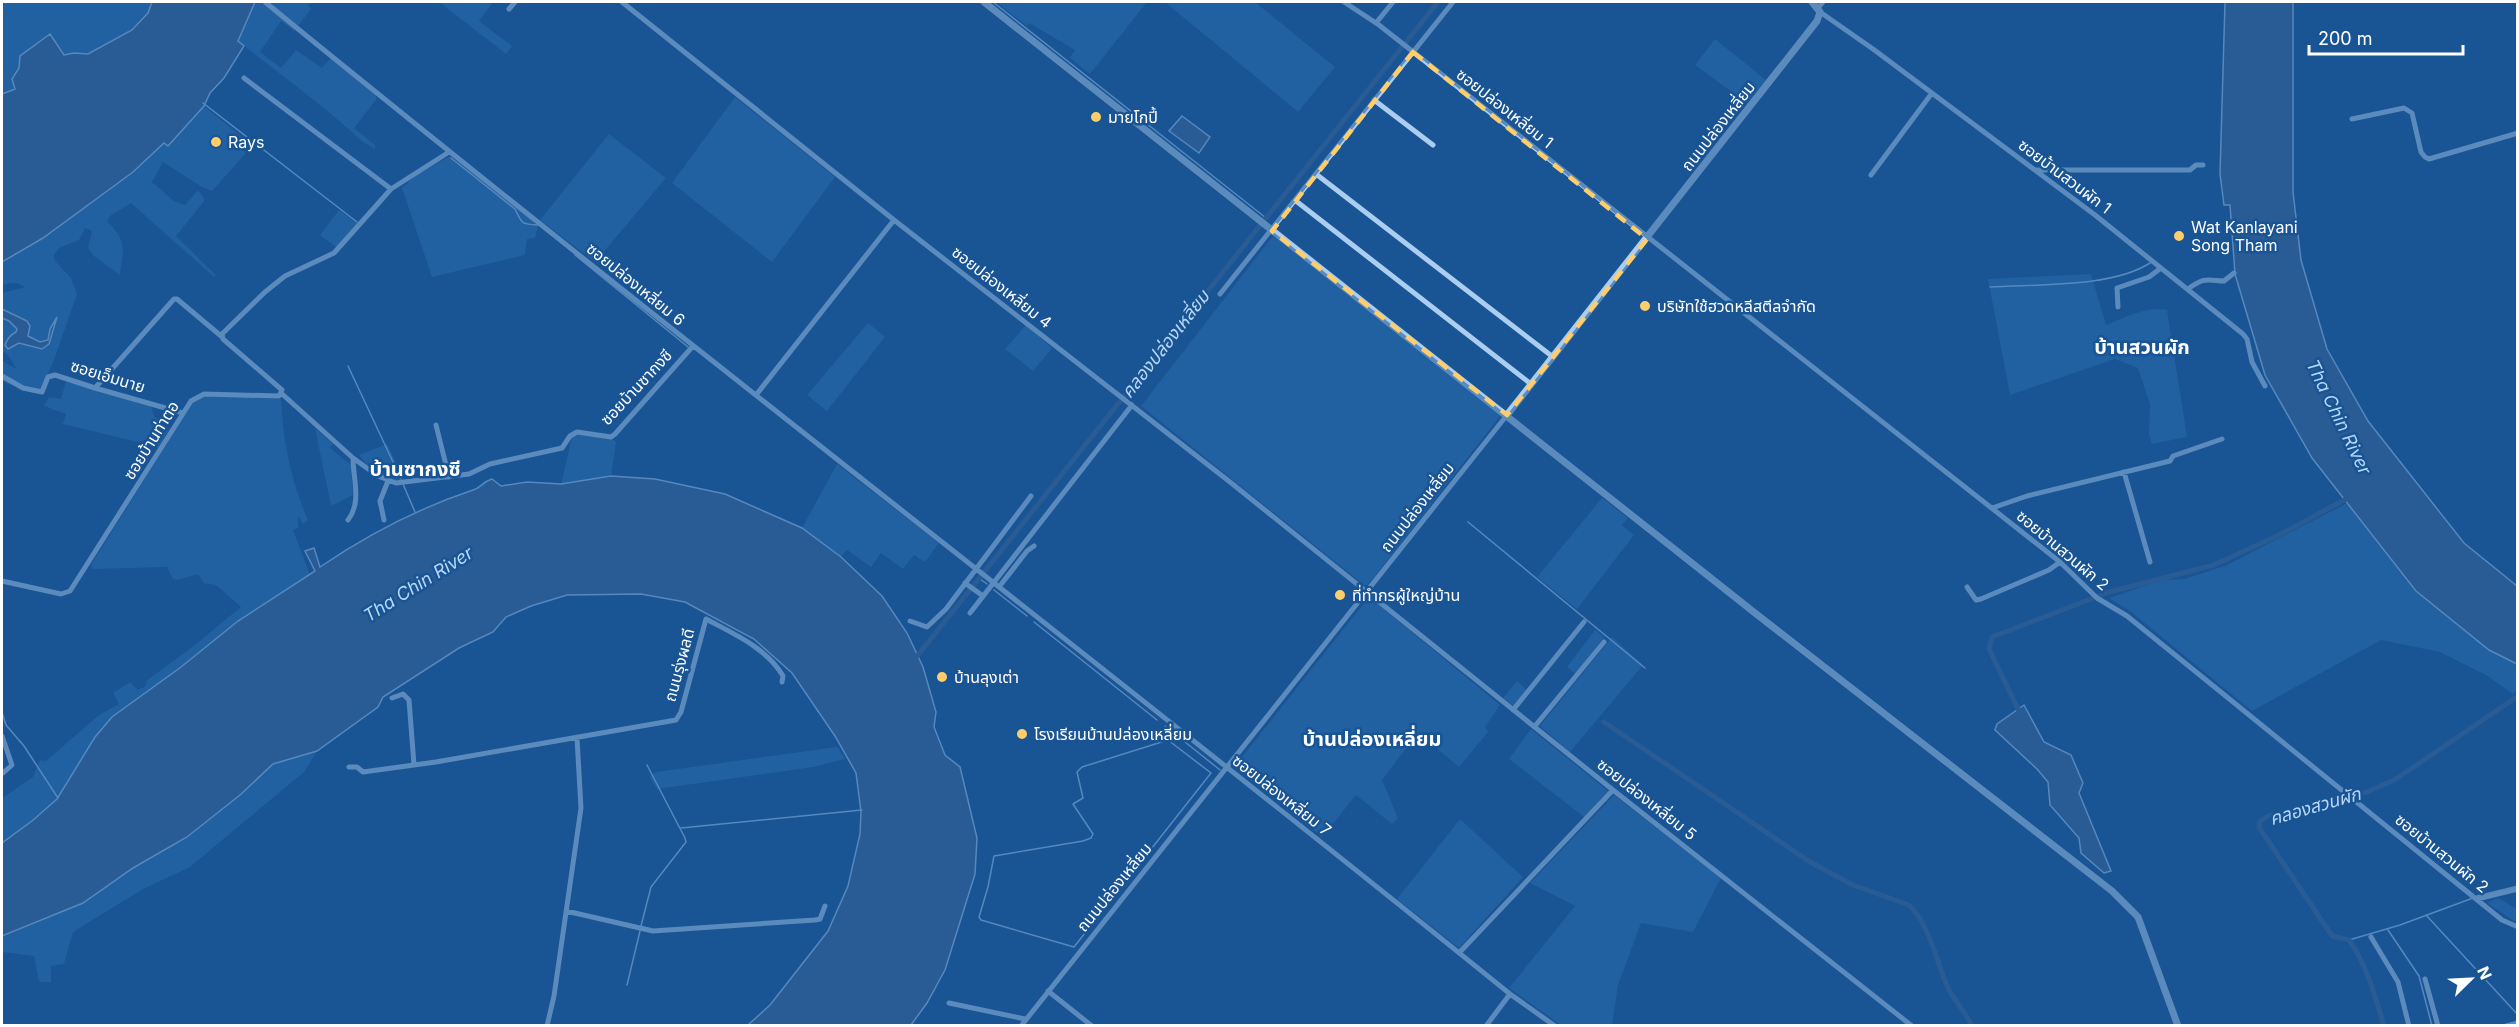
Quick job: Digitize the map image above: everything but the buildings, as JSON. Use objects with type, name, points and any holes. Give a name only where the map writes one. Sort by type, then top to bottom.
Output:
[{"type":"street","name":"ซอยปล่องเหลี่ยม 6","points":[[265,2],[449,152],[994,583]]},
{"type":"street","points":[[509,9],[515,2]]},
{"type":"street","name":"ซอยปล่องเหลี่ยม 4","points":[[622,2],[894,220],[1368,592]]},
{"type":"street","points":[[984,2],[2133,910],[2142,925],[2178,1026]]},
{"type":"street","name":"ซอยปล่องเหลี่ยม 1","points":[[1344,2],[1407,47],[1647,238]]},
{"type":"street","points":[[1376,23],[1394,2]]},
{"type":"street","points":[[1220,294],[1453,2]]},
{"type":"street","points":[[1812,2],[1820,7]]},
{"type":"street","name":"ซอยบ้านสวนผัก 1","points":[[1820,7],[2035,170],[2243,334],[2252,362],[2265,386]]},
{"type":"street","name":"ถนนปล่องเหลี่ยม","points":[[1021,1026],[1647,238],[1817,21],[1820,7]]},
{"type":"street","points":[[244,78],[391,189]]},
{"type":"street","points":[[1871,175],[1932,93]]},
{"type":"street","points":[[1374,100],[1432,145]]},
{"type":"street","points":[[2352,119],[2404,108],[2409,110],[2412,112],[2421,152],[2429,159],[2517,133]]},
{"type":"street","points":[[221,336],[265,292],[285,276],[334,254],[391,189],[449,152]]},
{"type":"street","points":[[2035,170],[2190,170],[2196,165],[2203,165]]},
{"type":"street","points":[[1317,174],[1553,357]]},
{"type":"street","points":[[1296,201],[1532,384]]},
{"type":"street","points":[[756,395],[894,220]]},
{"type":"street","name":"ซอยบ้านสวนผัก 2","points":[[1647,238],[2060,562],[2096,596],[2127,616],[2502,920],[2517,927]]},
{"type":"street","points":[[2118,307],[2117,288],[2149,277],[2160,267]]},
{"type":"street","points":[[2188,289],[2199,281],[2213,278],[2224,281],[2234,273]]},
{"type":"street","points":[[95,388],[174,299],[177,299],[282,390],[281,393]]},
{"type":"street","name":"ซอยบ้านซากงซี","points":[[281,393],[353,458],[388,481],[403,483],[474,473],[490,464],[562,448],[570,436],[577,432],[606,437],[615,434],[693,346]]},
{"type":"street","name":"ซอยเอ็มนาย","points":[[2,376],[34,392],[42,392],[48,377],[55,375],[183,413]]},
{"type":"street","name":"ซอยบ้านท่าตอ","points":[[2,581],[60,594],[70,591],[191,402],[204,394],[276,397],[281,393]]},
{"type":"street","points":[[994,583],[1132,405]]},
{"type":"street","points":[[436,425],[449,477]]},
{"type":"street","points":[[1992,508],[2019,498],[2170,461],[2174,456],[2222,439]]},
{"type":"street","points":[[348,520],[355,509],[356,502],[353,458]]},
{"type":"street","points":[[2124,472],[2150,562]]},
{"type":"street","points":[[384,520],[380,501],[388,481]]},
{"type":"street","points":[[910,621],[922,627],[928,627],[946,609],[1031,496]]},
{"type":"street","points":[[970,613],[980,595],[1034,546]]},
{"type":"street","points":[[1967,587],[1973,598],[1981,599],[2049,570],[2060,562]]},
{"type":"street","name":"ซอยปล่องเหลี่ยม 7","points":[[994,583],[1510,994],[1555,1026]]},
{"type":"street","points":[[967,584],[980,595]]},
{"type":"street","name":"ซอยปล่องเหลี่ยม 5","points":[[1368,592],[1613,790],[1912,1026]]},
{"type":"street","name":"ถนนรุ่งผลดี","points":[[349,767],[357,767],[363,772],[414,765],[676,720],[681,712],[706,619],[738,636],[771,660],[783,676],[782,682]]},
{"type":"street","points":[[1513,710],[1584,622]]},
{"type":"street","points":[[1534,726],[1604,642]]},
{"type":"street","points":[[392,698],[403,694],[409,700],[414,765]]},
{"type":"street","points":[[2,736],[12,760],[10,768],[3,773]]},
{"type":"street","points":[[546,1026],[554,996],[581,808],[577,738]]},
{"type":"street","points":[[1459,953],[1613,790]]},
{"type":"street","points":[[2477,899],[2517,889]]},
{"type":"street","points":[[566,911],[653,931],[815,920],[820,919],[825,906]]},
{"type":"street","points":[[2371,937],[2398,982],[2409,1026]]},
{"type":"street","points":[[2425,979],[2438,1026]]},
{"type":"street","points":[[1048,992],[1092,1026]]},
{"type":"street","points":[[1486,1026],[1510,994]]},
{"type":"street","points":[[949,1003],[1025,1019]]},
{"type":"street","points":[[2506,1026],[2517,1023]]},
{"type":"highlighted area","points":[[1413,52],[1647,239],[1507,415],[1272,231]]},
{"type":"shaded area","points":[[2,2],[152,2],[148,13],[132,30],[88,54],[64,55],[50,35],[19,68],[15,89],[2,94]]},
{"type":"shaded area","points":[[255,2],[311,2],[308,6],[311,9],[294,31],[281,21],[260,52],[281,68],[296,50],[322,68],[331,58],[376,95],[376,100],[354,128],[375,145],[375,149],[363,142],[324,108],[238,41]]},
{"type":"shaded area","points":[[439,2],[493,2],[479,21],[512,46],[506,54]]},
{"type":"shaded area","points":[[1001,2],[1147,2],[1090,74],[1070,58],[1075,50],[1029,23],[1027,26],[999,4]]},
{"type":"shaded area","points":[[1165,2],[1255,2],[1335,67],[1298,112]]},
{"type":"shaded area","points":[[1715,39],[1766,80],[1747,103],[1695,65]]},
{"type":"shaded area","points":[[735,97],[835,177],[772,262],[672,183]]},
{"type":"shaded area","points":[[204,106],[248,142],[242,150],[246,153],[212,191],[163,162],[152,182],[174,201],[185,205],[198,190],[205,200],[176,236],[216,275],[214,277],[131,203],[110,216],[107,221],[121,240],[123,251],[120,275],[94,256],[88,248],[92,231],[85,228],[79,240],[59,248],[54,255],[55,261],[71,278],[77,294],[53,363],[45,379],[43,394],[8,384],[2,380],[2,361],[17,369],[7,354],[2,351],[2,318],[17,329],[8,349],[19,343],[42,349],[49,344],[50,329],[48,340],[35,340],[28,336],[27,321],[2,309],[2,293],[25,287],[17,283],[2,284],[2,262],[43,238],[164,143],[168,145]]},
{"type":"shaded area","points":[[609,134],[666,178],[595,262],[540,220]]},
{"type":"shaded area","points":[[450,156],[538,227],[535,238],[527,239],[525,255],[432,277],[402,188],[415,176]]},
{"type":"shaded area","points":[[339,210],[358,224],[337,248],[320,235]]},
{"type":"shaded area","points":[[1273,236],[1501,415],[1368,585],[1364,585],[1141,406]]},
{"type":"shaded area","points":[[2091,274],[2106,325],[2152,309],[2167,310],[2187,437],[2152,444],[2149,435],[2150,404],[2138,368],[2115,359],[2010,395],[1988,279]]},
{"type":"shaded area","points":[[868,323],[885,337],[827,411],[807,395]]},
{"type":"shaded area","points":[[1026,325],[1052,348],[1033,371],[1005,349]]},
{"type":"shaded area","points":[[66,381],[151,406],[154,416],[169,429],[158,448],[146,440],[138,442],[63,424],[66,414],[44,406],[49,397],[61,399]]},
{"type":"shaded area","points":[[211,395],[281,399],[289,461],[308,520],[303,524],[298,516],[298,528],[293,530],[310,575],[238,621],[95,737],[57,799],[2,843],[2,798],[33,777],[40,760],[46,761],[99,715],[119,704],[113,693],[130,682],[138,690],[146,686],[146,681],[241,607],[216,585],[204,583],[198,574],[178,580],[173,579],[167,567],[92,569],[91,565],[194,400]]},
{"type":"shaded area","points":[[315,428],[333,444],[330,448],[351,465],[353,495],[331,506]]},
{"type":"shaded area","points":[[574,434],[612,439],[616,442],[611,476],[561,484]]},
{"type":"shaded area","points":[[387,444],[405,481],[379,473],[359,455]]},
{"type":"shaded area","points":[[837,464],[939,543],[925,562],[914,555],[903,569],[881,553],[871,567],[847,550],[841,557],[802,528]]},
{"type":"shaded area","points":[[1602,498],[1628,518],[1622,525],[1634,535],[1577,609],[1537,577]]},
{"type":"shaded area","points":[[2347,503],[2416,591],[2489,650],[2517,664],[2517,690],[2513,694],[2486,675],[2440,652],[2381,640],[2252,711],[2130,611],[2109,598],[2162,580],[2185,579],[2227,565]]},
{"type":"shaded area","points":[[1369,597],[1500,705],[1485,727],[1488,732],[1459,767],[1418,733],[1382,780],[1398,818],[1392,824],[1356,795],[1322,837],[1234,767]]},
{"type":"shaded area","points":[[1595,630],[1604,637],[1575,674],[1567,667]]},
{"type":"shaded area","points":[[1612,637],[1643,665],[1570,752],[1540,726]]},
{"type":"shaded area","points":[[1517,681],[1527,690],[1514,706],[1503,698]]},
{"type":"shaded area","points":[[1531,729],[1608,791],[1584,817],[1509,759]]},
{"type":"shaded area","points":[[837,747],[845,759],[814,767],[657,789],[650,777],[656,772]]},
{"type":"shaded area","points":[[317,751],[304,772],[190,867],[143,889],[73,932],[64,964],[51,966],[51,982],[39,982],[34,956],[2,952],[2,936],[83,903],[133,868],[187,837],[240,795],[273,764]]},
{"type":"shaded area","points":[[1614,795],[1721,878],[1693,932],[1641,923],[1618,985],[1612,1025],[1561,1025],[1509,988],[1575,906],[1530,883]]},
{"type":"shaded area","points":[[1460,819],[1523,877],[1459,948],[1397,899]]},
{"type":"shaded area","points":[[2498,898],[2517,909],[2517,923],[2487,903]]},
{"type":"water","points":[[152,2],[255,2],[238,41],[244,46],[224,78],[210,93],[204,106],[168,146],[164,143],[133,172],[43,238],[2,262],[2,94],[15,89],[12,79],[19,68],[20,56],[50,34],[64,55],[88,54],[132,30],[148,13]]},
{"type":"water","name":"Tha Chin River","points":[[2225,2],[2293,2],[2293,192],[2301,260],[2327,349],[2368,421],[2464,543],[2517,586],[2517,664],[2489,650],[2416,591],[2312,458],[2265,375],[2235,274],[2230,205],[2224,205],[2220,174]]},
{"type":"water","points":[[1182,116],[1210,137],[1199,153],[1169,131]]},
{"type":"water","points":[[2,309],[27,321],[30,326],[28,336],[40,342],[48,340],[50,329],[57,317],[49,344],[42,349],[19,343],[8,349],[5,345],[17,329],[2,318]]},
{"type":"water","name":"Tha Chin River","points":[[611,476],[655,479],[725,494],[802,528],[841,557],[882,596],[907,633],[923,667],[936,712],[934,727],[945,755],[960,767],[977,838],[975,874],[945,970],[927,1003],[911,1025],[748,1025],[770,1005],[828,931],[848,886],[860,834],[861,812],[856,773],[835,736],[792,673],[754,639],[685,602],[641,594],[567,595],[531,606],[506,617],[493,632],[459,648],[383,697],[378,707],[317,751],[273,764],[240,795],[187,837],[133,868],[83,903],[2,936],[2,843],[57,799],[95,737],[112,717],[181,667],[238,621],[315,571],[305,551],[314,548],[320,567],[394,523],[476,489],[492,479],[501,486],[527,482],[561,484]]},
{"type":"water","points":[[2024,705],[2044,742],[2071,755],[2083,783],[2079,793],[2111,871],[2104,873],[2081,853],[2079,838],[2050,805],[2048,782],[1995,730],[1997,724]]},
{"type":"waterway","points":[[993,2],[1266,218]]},
{"type":"waterway","name":"คลองปล่องเหลี่ยม","points":[[914,660],[1438,2]]},
{"type":"waterway","points":[[203,103],[357,222]]},
{"type":"waterway","points":[[451,158],[515,209],[523,222],[538,225]]},
{"type":"waterway","points":[[575,255],[688,347]]},
{"type":"waterway","points":[[1990,287],[2094,281],[2134,271],[2150,263]]},
{"type":"waterway","points":[[348,366],[401,479]]},
{"type":"waterway","points":[[403,484],[415,512]]},
{"type":"waterway","name":"คลองสวนผัก","points":[[2018,709],[1989,649],[1992,637],[2109,592],[2214,565],[2279,535],[2348,498]]},
{"type":"waterway","points":[[1468,522],[1645,668]]},
{"type":"waterway","points":[[980,579],[987,584]]},
{"type":"waterway","points":[[994,590],[1027,616]]},
{"type":"waterway","points":[[1034,622],[1157,720]]},
{"type":"waterway","name":"คลองสวนผัก","points":[[2384,1026],[2370,981],[2349,940],[2332,936],[2259,827],[2260,821],[2268,816],[2367,792],[2396,779],[2518,696]]},
{"type":"waterway","points":[[2,712],[6,725],[24,746],[58,798]]},
{"type":"waterway","points":[[1604,722],[1810,862],[1853,885],[1909,905],[1928,934],[1949,990],[1972,1026]]},
{"type":"waterway","points":[[1165,726],[1220,770]]},
{"type":"waterway","points":[[1168,740],[1211,773],[1074,947],[981,920],[979,917],[994,856],[1091,838],[1093,834],[1073,804],[1083,798],[1077,772],[1082,767],[1168,740]]},
{"type":"waterway","points":[[641,926],[651,887],[686,842],[647,765]]},
{"type":"waterway","points":[[681,828],[862,810]]},
{"type":"waterway","points":[[2477,896],[2518,886]]},
{"type":"waterway","points":[[2349,940],[2400,925],[2473,898]]},
{"type":"waterway","points":[[2426,915],[2518,1015]]},
{"type":"waterway","points":[[2388,930],[2419,976],[2432,1026]]},
{"type":"waterway","points":[[627,985],[640,931]]},
{"type":"place","name":"มายโกปี้","points":[[1096,117]]},
{"type":"place","name":"Rays","points":[[216,142]]},
{"type":"place","name":"Wat Kanlayani Song Tham","points":[[2179,236]]},
{"type":"place","name":"บริษัทใช้ฮวดหลีสตีลจำกัด","points":[[1645,306]]},
{"type":"place","name":"ที่ทำกรผู้ใหญ่บ้าน","points":[[1340,595]]},
{"type":"place","name":"บ้านลุงเต่า","points":[[942,677]]},
{"type":"place","name":"โรงเรียนบ้านปล่องเหลี่ยม","points":[[1022,734]]},
{"type":"district","name":"บ้านสวนผัก","points":[[2142,347]]},
{"type":"district","name":"บ้านซากงซี","points":[[415,469]]},
{"type":"district","name":"บ้านปล่องเหลี่ยม","points":[[1372,739]]}]
